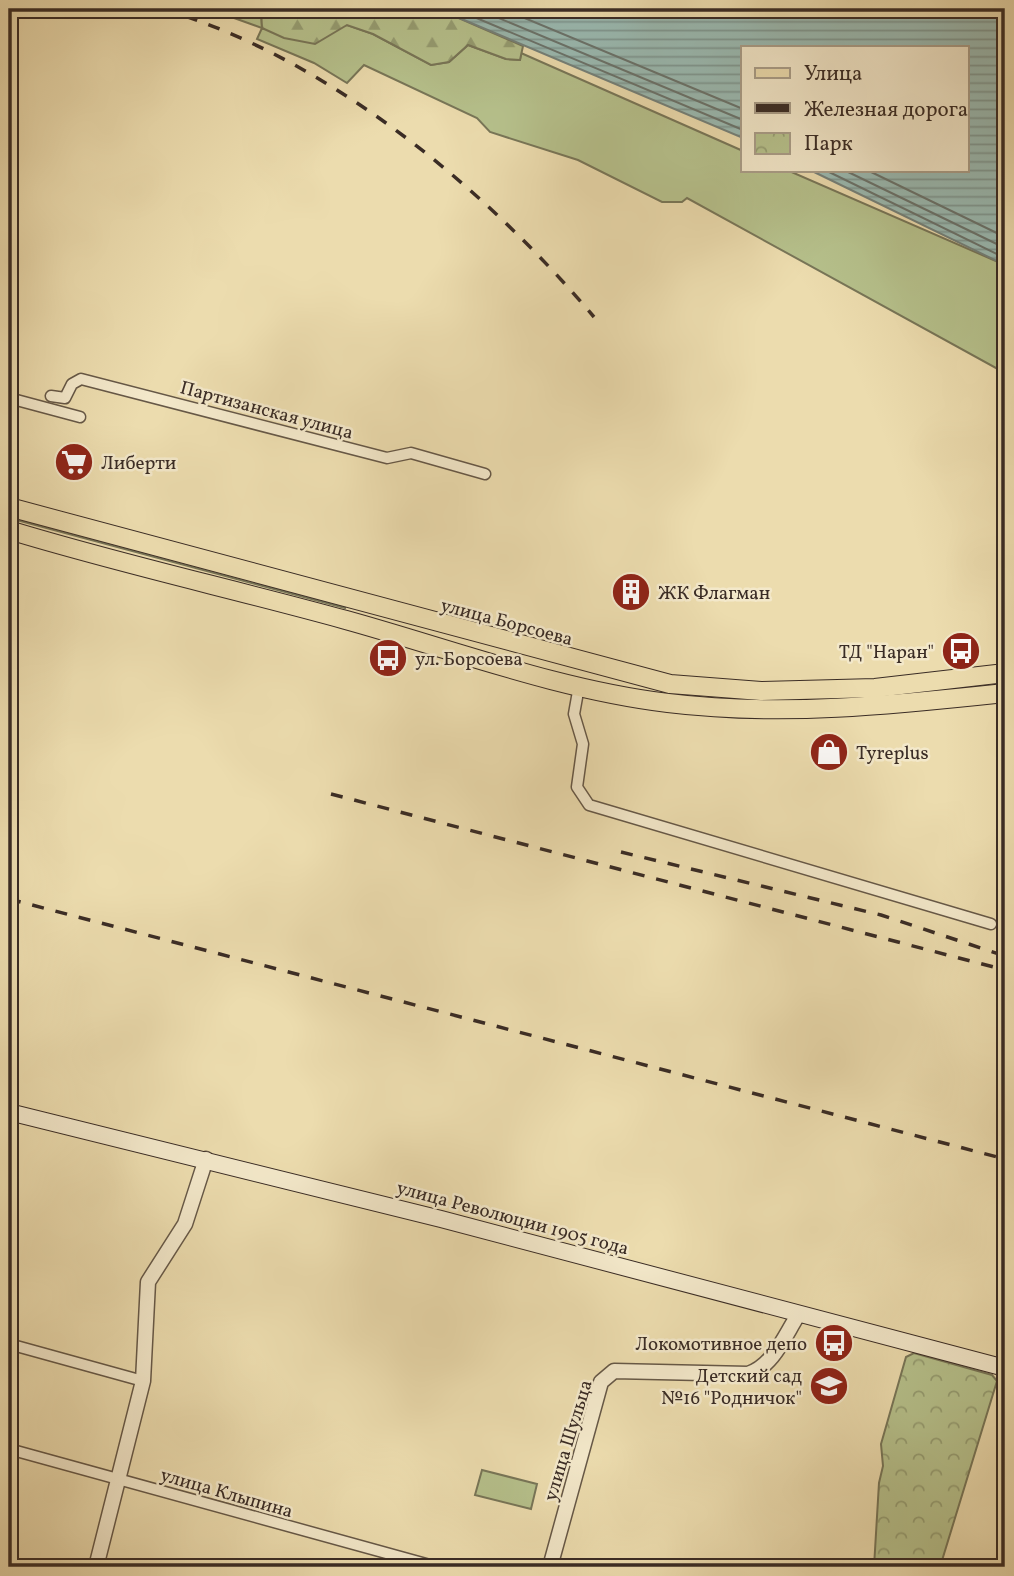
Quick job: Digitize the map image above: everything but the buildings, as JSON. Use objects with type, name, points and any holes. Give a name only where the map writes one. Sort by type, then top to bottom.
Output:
[{"type":"main road","name":"улица Борсоева","points":[[9,508],[670,684],[761,691],[875,688],[1005,673]]},
{"type":"main road","points":[[9,530],[93,556],[342,619],[579,686],[667,703],[760,710],[879,707],[1005,693]]},
{"type":"main road","points":[[579,686],[585,663]]},
{"type":"main road","name":"улица Революции 1905 года","points":[[9,1112],[206,1159],[1005,1368]]},
{"type":"street","name":"Партизанская улица","points":[[51,396],[65,398],[72,384],[81,379],[387,458],[411,453],[485,474]]},
{"type":"street","points":[[9,398],[80,418]]},
{"type":"street","points":[[579,686],[574,714],[583,744],[577,787],[589,804],[990,924]]},
{"type":"street","points":[[96,1567],[143,1381],[148,1282],[185,1224],[206,1159]]},
{"type":"street","name":"улица Шульца","points":[[550,1567],[587,1428],[601,1382],[607,1375],[614,1371],[748,1374],[758,1371],[767,1364],[798,1315]]},
{"type":"street","points":[[9,1344],[143,1381]]},
{"type":"street","name":"улица Клыпина","points":[[9,1449],[437,1567]]},
{"type":"green space","points":[[209,9],[261,9],[262,28]]},
{"type":"green space","points":[[261,9],[319,9],[337,15],[340,9],[438,9],[523,46],[520,60],[506,59],[468,45],[449,62],[431,65],[373,34],[347,25],[315,44],[284,38],[262,28]]},
{"type":"green space","points":[[347,25],[373,34],[431,65],[449,62],[468,45],[506,59],[520,60],[521,53],[741,150],[741,172],[792,172],[1005,265],[1005,373],[687,198],[682,202],[662,202],[578,160],[490,132],[477,118],[364,65],[347,83],[314,63],[257,39],[262,28]]},
{"type":"green space","points":[[9,514],[346,604],[345,608],[9,518]]},
{"type":"green space","points":[[914,1353],[992,1375],[997,1381],[940,1567],[874,1567],[879,1483],[883,1466],[881,1444],[906,1357]]},
{"type":"green space","points":[[482,1470],[537,1484],[531,1509],[475,1495]]},
{"type":"water","points":[[438,9],[1005,9],[1005,265],[814,172],[968,172],[968,46],[741,46],[741,137]]},
{"type":"railway","points":[[163,9],[224,31],[284,60],[343,94],[399,133],[453,175],[503,221],[551,268],[594,317]]},
{"type":"railway","points":[[331,794],[1005,970]]},
{"type":"railway","points":[[621,852],[881,915],[1005,956]]},
{"type":"railway","points":[[9,899],[1005,1159]]},
{"type":"place","name":"Либерти","points":[[74,462]]},
{"type":"place","name":"ЖК Флагман","points":[[631,592]]},
{"type":"place","name":"ТД \"Наран\"","points":[[961,651]]},
{"type":"place","name":"ул. Борсоева","points":[[388,658]]},
{"type":"place","name":"Tyreplus","points":[[829,752]]},
{"type":"place","name":"Локомотивное депо","points":[[834,1343]]},
{"type":"place","name":"Детский сад №16 \"Родничок\"","points":[[829,1386]]}]
